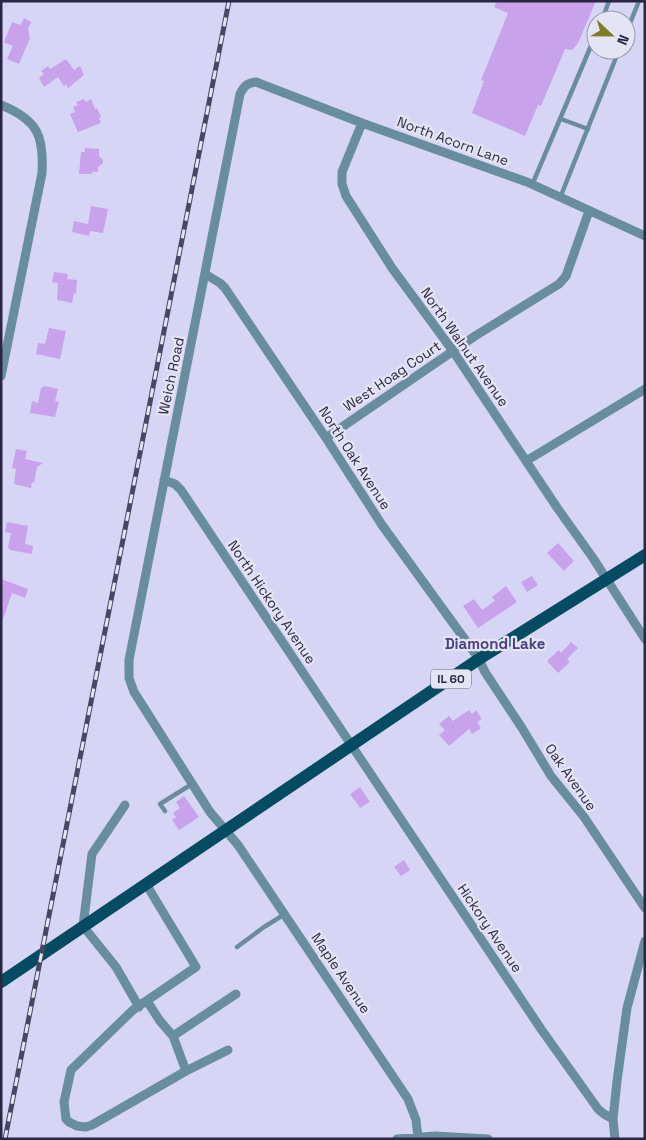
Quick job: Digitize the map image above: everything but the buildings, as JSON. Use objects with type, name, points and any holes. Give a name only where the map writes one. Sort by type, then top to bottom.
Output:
[{"type":"main road","name":"IL 60","points":[[1,982],[479,659],[645,555]]},
{"type":"street","name":"North Acorn Lane","points":[[248,83],[256,82],[532,185],[645,236]]},
{"type":"street","name":"Weich Road","points":[[129,678],[129,660],[240,94],[248,83]]},
{"type":"street","points":[[1,105],[20,115],[37,131],[43,153],[42,173],[1,376]]},
{"type":"street","name":"North Walnut Avenue","points":[[362,123],[342,172],[342,184],[346,196],[402,282],[454,351],[645,639]]},
{"type":"street","name":"West Hoag Court","points":[[326,438],[475,336],[559,284],[566,276],[589,211]]},
{"type":"street","name":"North Oak Avenue","points":[[205,274],[225,288],[382,525],[479,659]]},
{"type":"street","points":[[526,460],[645,389]]},
{"type":"street","name":"North Hickory Avenue","points":[[164,480],[175,484],[181,490],[351,746]]},
{"type":"street","name":"Oak Avenue","points":[[479,659],[484,672],[522,728],[551,776],[584,817],[645,908]]},
{"type":"street","name":"Maple Avenue","points":[[129,678],[134,692],[210,812],[227,830],[285,914],[408,1099],[416,1120],[418,1137]]},
{"type":"street","name":"Hickory Avenue","points":[[351,746],[541,1029],[598,1109],[613,1119]]},
{"type":"street","points":[[125,805],[92,854],[84,926],[116,967],[139,1007]]},
{"type":"street","points":[[146,884],[196,967],[115,1026],[71,1070],[64,1102],[66,1119],[77,1126],[86,1127],[92,1125],[186,1071],[228,1050]]},
{"type":"street","points":[[615,1139],[613,1119],[627,1008],[645,941]]},
{"type":"street","points":[[173,1036],[236,994]]},
{"type":"street","points":[[147,1001],[173,1036],[186,1071]]},
{"type":"street","points":[[397,1139],[435,1136],[488,1139]]},
{"type":"lane","points":[[532,185],[586,58]]},
{"type":"lane","points":[[560,198],[615,60]]},
{"type":"lane","points":[[561,118],[588,129]]},
{"type":"lane","points":[[165,811],[160,804],[193,783]]},
{"type":"lane","points":[[236,947],[285,914]]},
{"type":"railway","points":[[5,1139],[229,1]]},
{"type":"district","name":"Diamond Lake","points":[[495,644]]}]
